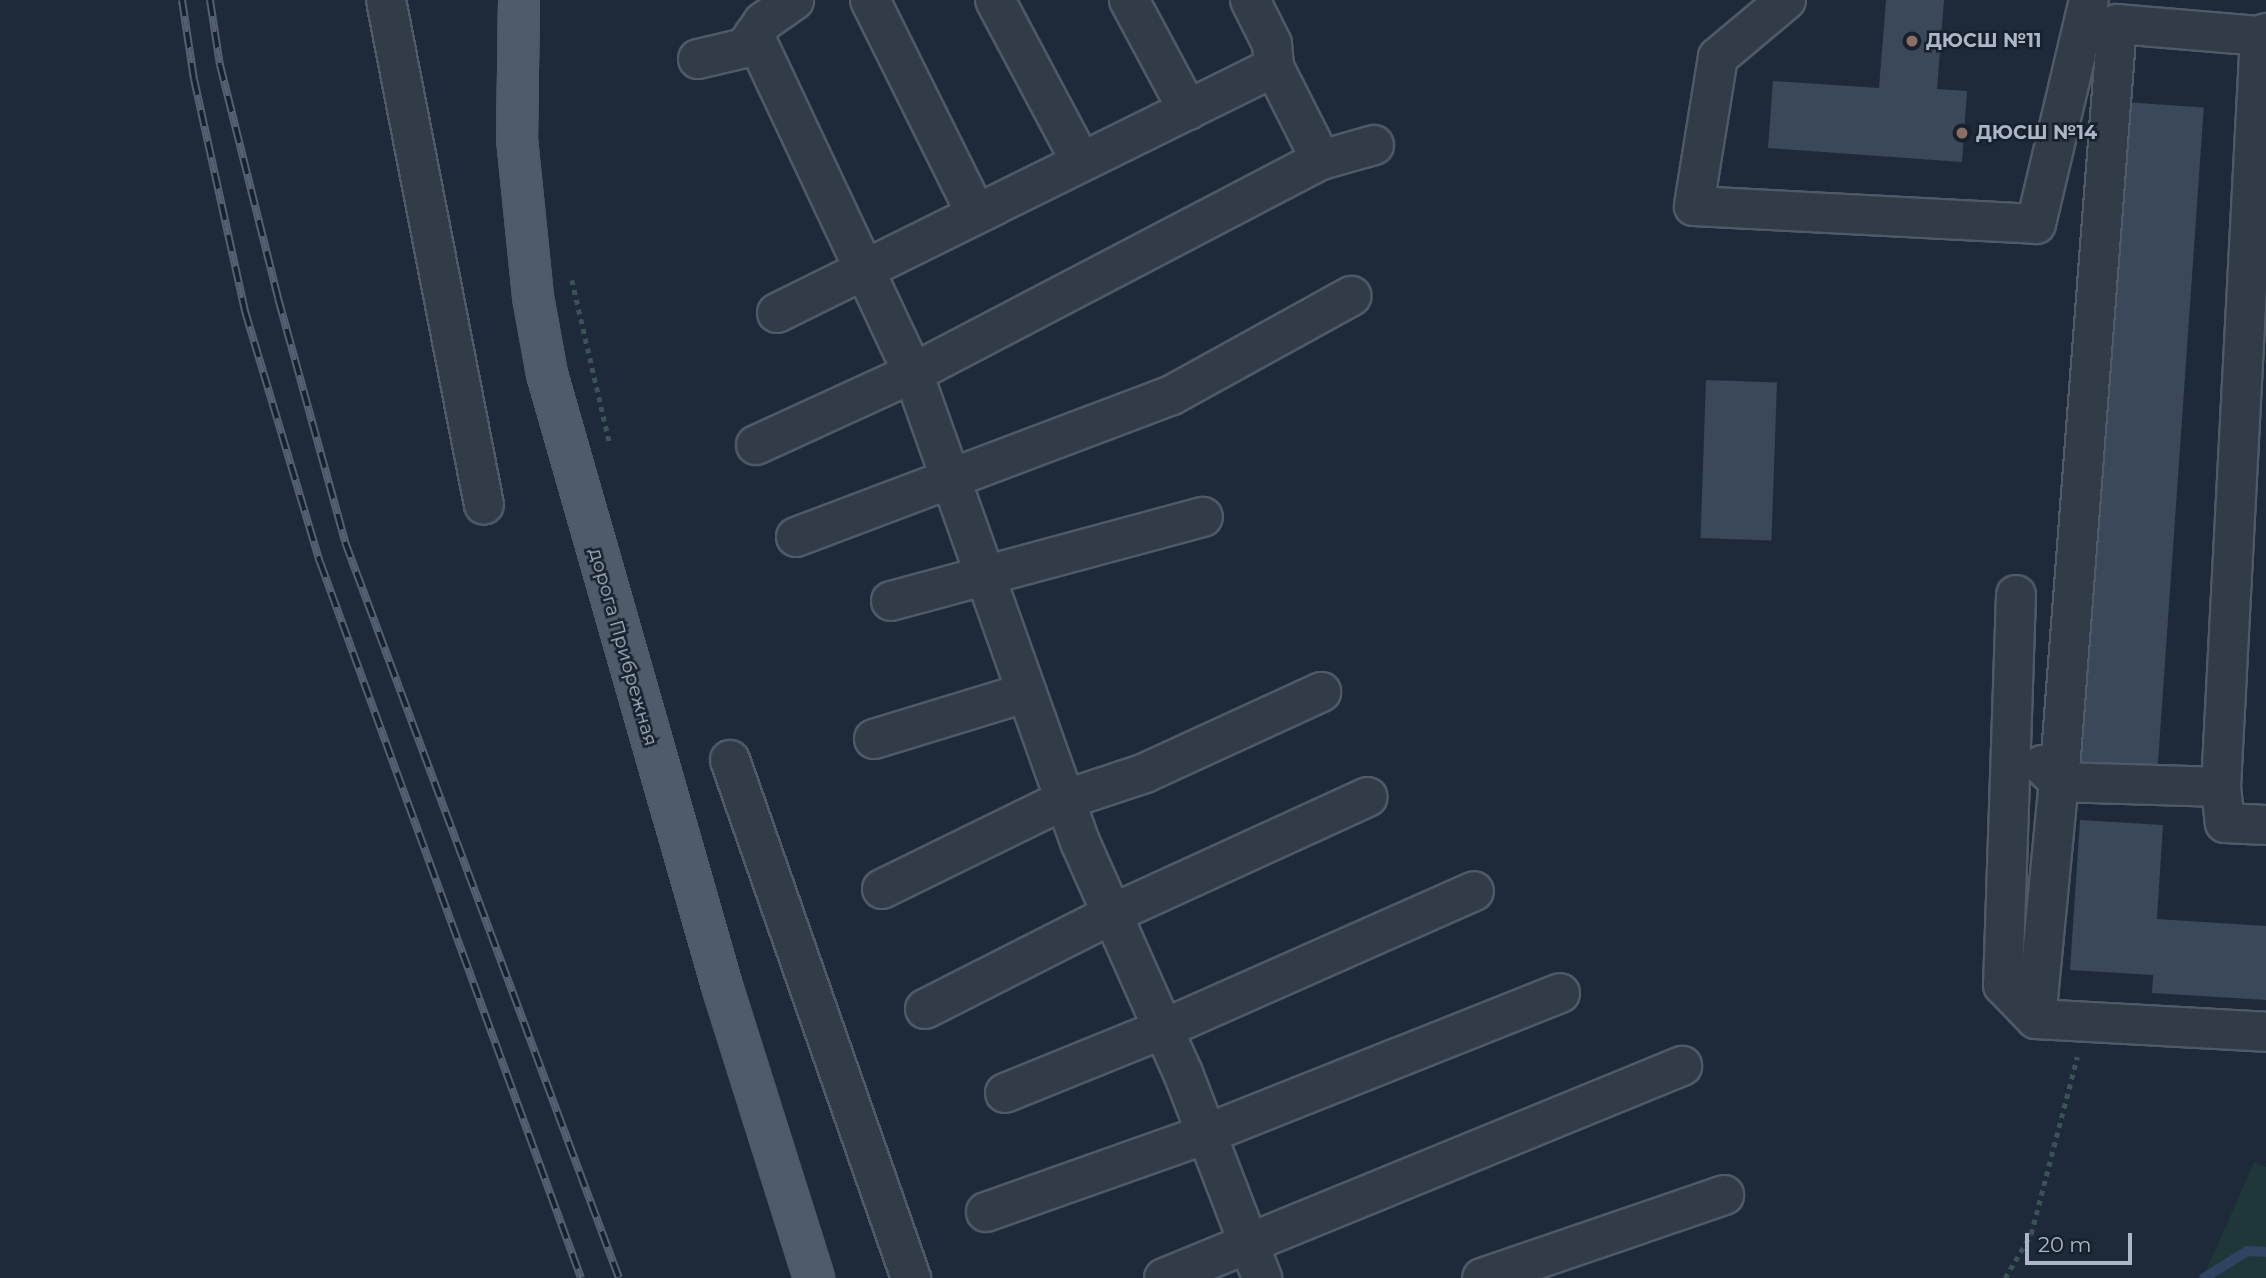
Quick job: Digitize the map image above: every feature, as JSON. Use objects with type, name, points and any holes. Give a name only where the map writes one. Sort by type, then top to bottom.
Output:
[{"type":"main road","name":"дорога Прибрежная","points":[[519,0],[517,139],[533,297],[566,452],[814,1278]]},
{"type":"main road","points":[[634,685],[710,1026],[787,1278]]},
{"type":"lane","points":[[386,0],[484,505]]},
{"type":"lane","points":[[698,59],[745,48],[763,22],[794,0]]},
{"type":"lane","points":[[870,0],[976,214]]},
{"type":"lane","points":[[995,0],[1081,162]]},
{"type":"lane","points":[[1129,0],[1188,110]]},
{"type":"lane","points":[[1250,0],[1272,44],[1274,67],[1321,160]]},
{"type":"lane","points":[[1786,0],[1718,57],[1694,206],[2036,224],[2089,0]]},
{"type":"lane","points":[[2036,1019],[2059,782],[2115,12],[2263,34],[2221,787],[2225,822],[2266,825]]},
{"type":"lane","points":[[754,35],[867,269],[913,373],[1064,800],[1163,1029],[1256,1261]]},
{"type":"lane","points":[[777,313],[1274,67]]},
{"type":"lane","points":[[756,444],[913,373],[1321,160],[1374,145]]},
{"type":"lane","points":[[796,537],[1172,395],[1351,296]]},
{"type":"lane","points":[[891,601],[1203,517]]},
{"type":"lane","points":[[2015,595],[2003,985],[2036,1019],[2266,1032]]},
{"type":"lane","points":[[874,738],[1024,692]]},
{"type":"lane","points":[[882,889],[1064,800],[1145,773],[1321,692]]},
{"type":"lane","points":[[2011,734],[2059,782],[2221,787]]},
{"type":"lane","points":[[730,761],[911,1278]]},
{"type":"lane","points":[[925,1009],[1112,914],[1368,797]]},
{"type":"lane","points":[[1004,1093],[1163,1029],[1474,891]]},
{"type":"lane","points":[[986,1212],[1206,1134],[1560,993]]},
{"type":"lane","points":[[1164,1278],[1256,1261],[1682,1066]]},
{"type":"lane","points":[[1482,1278],[1724,1195]]},
{"type":"path","points":[[569,266],[612,455]]},
{"type":"path","points":[[2005,1278],[2031,1234],[2086,1021]]},
{"type":"green space","points":[[2254,1162],[2266,1167],[2266,1278],[2203,1278]]},
{"type":"building","name":"ДЮСШ №11","points":[[1886,0],[1944,0],[1937,89],[1967,91],[1962,162],[1768,148],[1773,81],[1879,88]]},
{"type":"building","points":[[2124,102],[2204,108],[2158,767],[2078,761]]},
{"type":"building","points":[[1706,380],[1777,382],[1771,540],[1700,538]]},
{"type":"building","points":[[2080,820],[2163,825],[2157,919],[2266,926],[2266,1000],[2152,993],[2153,975],[2070,970]]},
{"type":"waterway","points":[[2204,1278],[2247,1251],[2266,1252]]},
{"type":"railway","points":[[182,0],[194,79],[245,311],[320,562],[581,1278]]},
{"type":"railway","points":[[210,0],[220,65],[278,298],[345,542],[619,1278]]},
{"type":"place","name":"ДЮСШ №11","points":[[1912,41]]},
{"type":"place","name":"ДЮСШ №14","points":[[1962,133]]}]
